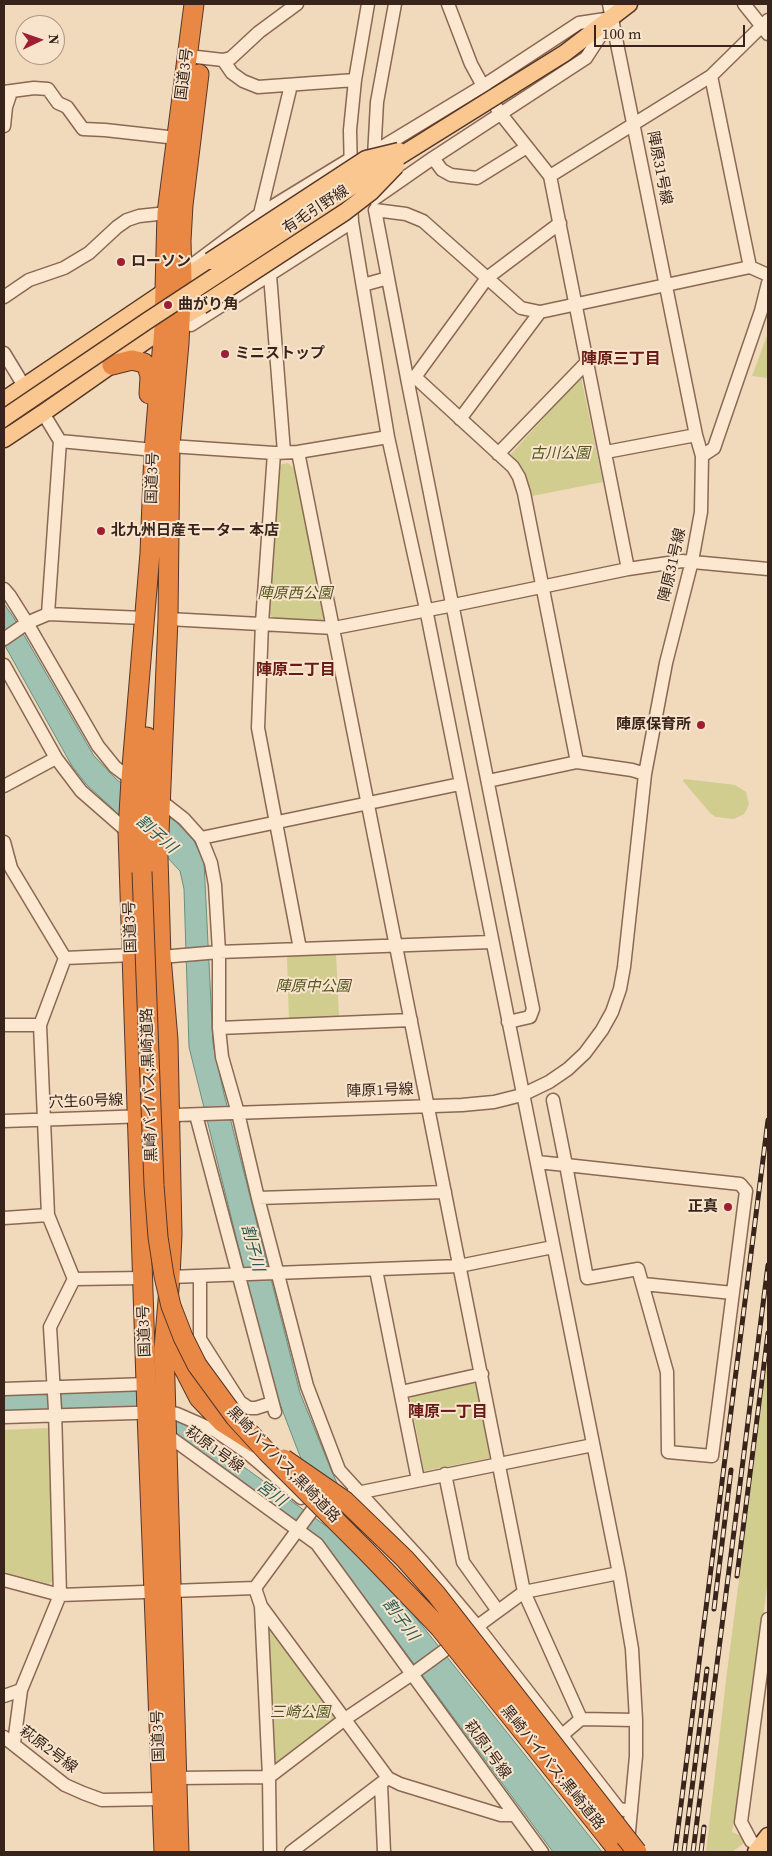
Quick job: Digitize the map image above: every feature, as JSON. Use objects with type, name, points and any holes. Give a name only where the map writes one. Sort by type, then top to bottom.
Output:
[{"type":"highway","name":"国道3号","points":[[179,1852],[177,1778],[147,1413],[129,829],[135,785],[144,618],[150,553],[180,318],[182,205],[194,57],[194,4]]},
{"type":"highway","name":"国道3号","points":[[164,1852],[161,1799],[162,1591],[166,1435],[164,1328],[170,1277],[172,1235],[168,1040],[160,957],[147,863],[161,805],[168,619],[162,448],[166,213],[177,138],[207,4]]},
{"type":"highway","points":[[112,365],[132,360],[139,361],[147,366],[150,376],[149,411],[162,448]]},
{"type":"highway","points":[[135,785],[147,863]]},
{"type":"highway","name":"黒崎バイパス;黒崎道路","points":[[147,863],[154,1186],[158,1237],[164,1276],[171,1306],[183,1337],[197,1365],[235,1418],[440,1628],[618,1852]]},
{"type":"highway","points":[[170,1277],[183,1367],[190,1383],[199,1398],[212,1413],[252,1442]]},
{"type":"highway","points":[[216,1431],[252,1442]]},
{"type":"highway","name":"黒崎バイパス;黒崎道路","points":[[252,1442],[276,1453],[345,1501],[405,1559],[436,1594],[637,1852]]},
{"type":"main road","name":"有毛引野線","points":[[4,418],[155,315],[413,148],[565,53],[611,11],[629,4]]},
{"type":"main road","points":[[4,400],[182,279],[366,159],[413,148]]},
{"type":"main road","points":[[4,439],[164,328],[345,212],[371,192],[413,148]]},
{"type":"street","points":[[194,57],[224,60],[231,58],[259,32],[297,4]]},
{"type":"street","points":[[368,4],[355,80],[350,130],[352,222],[388,437],[426,609],[491,942],[619,1573],[632,1649],[636,1756],[627,1852]]},
{"type":"street","points":[[395,4],[377,102],[374,152],[374,204],[388,278],[411,380],[533,1009],[530,1017],[508,1022]]},
{"type":"street","points":[[448,4],[471,64],[483,86],[500,113],[550,176],[628,569]]},
{"type":"street","points":[[550,176],[634,122],[711,76],[766,26],[744,4]]},
{"type":"street","points":[[374,152],[483,86],[579,23],[611,11]]},
{"type":"street","points":[[374,204],[433,158],[586,58],[611,11]]},
{"type":"street","name":"陣原31号線","points":[[522,1095],[550,1082],[585,1053],[602,1030],[612,1012],[620,989],[624,967],[644,774],[666,663],[692,561],[701,512],[702,456],[696,435],[611,11]]},
{"type":"street","points":[[224,60],[232,73],[243,81],[258,87],[355,80]]},
{"type":"street","points":[[711,76],[750,268]]},
{"type":"street","points":[[291,85],[260,214],[270,275],[279,452],[262,623],[258,728],[300,949]]},
{"type":"street","points":[[4,126],[7,92],[34,88],[48,89],[58,103],[67,107],[83,129],[177,138]]},
{"type":"street","points":[[433,158],[442,170],[451,175],[477,178],[527,147]]},
{"type":"street","points":[[182,279],[192,264],[260,214],[350,158]]},
{"type":"street","points":[[374,204],[423,221],[521,308],[540,312],[750,268],[768,275]]},
{"type":"street","points":[[4,297],[29,280],[64,268],[89,253],[127,220],[139,216],[166,213]]},
{"type":"street","points":[[180,318],[191,325],[352,222]]},
{"type":"street","points":[[411,380],[487,278],[560,223]]},
{"type":"street","points":[[363,285],[388,278]]},
{"type":"street","points":[[702,456],[714,448],[764,312],[768,283]]},
{"type":"street","points":[[460,419],[540,312]]},
{"type":"street","points":[[4,353],[24,386]]},
{"type":"street","points":[[498,454],[587,362]]},
{"type":"street","points":[[411,380],[460,419],[513,467],[519,478],[524,493],[577,762]]},
{"type":"street","points":[[44,413],[60,441],[48,614]]},
{"type":"street","points":[[606,452],[696,435]]},
{"type":"street","points":[[60,441],[162,448],[298,452],[388,437]]},
{"type":"street","points":[[298,452],[524,1592],[581,1719]]},
{"type":"street","points":[[168,619],[334,628],[628,569],[692,561],[768,569]]},
{"type":"street","points":[[4,589],[10,596],[24,626],[98,746],[135,785]]},
{"type":"street","points":[[4,639],[48,614],[144,618]]},
{"type":"street","points":[[4,666],[56,758],[81,791],[129,829]]},
{"type":"street","points":[[4,786],[56,758]]},
{"type":"street","points":[[488,781],[577,762],[632,770],[644,774]]},
{"type":"street","points":[[201,838],[460,784]]},
{"type":"street","points":[[161,805],[184,819],[201,838],[211,863],[222,1057],[275,1272],[307,1386],[339,1470],[352,1493],[369,1501],[477,1626],[619,1809],[631,1811]]},
{"type":"street","points":[[4,842],[7,868],[65,958]]},
{"type":"street","points":[[160,957],[216,952],[491,942]]},
{"type":"street","points":[[65,958],[133,955]]},
{"type":"street","points":[[9,1740],[21,1690],[60,1595],[55,1413],[50,1327],[74,1279],[48,1215],[40,1025],[65,958]]},
{"type":"street","points":[[219,1028],[411,1020]]},
{"type":"street","points":[[4,1025],[40,1025]]},
{"type":"street","name":"陣原1号線","points":[[199,1115],[494,1102],[522,1095]]},
{"type":"street","points":[[537,1162],[566,1165],[740,1184],[746,1191],[712,1456],[668,1452],[668,1372],[638,1269],[587,1278],[566,1165],[553,1100]]},
{"type":"street","points":[[199,1115],[241,1274],[273,1408],[249,1408],[240,1402],[200,1339],[200,1277]]},
{"type":"street","name":"穴生60号線","points":[[4,1121],[199,1115]]},
{"type":"street","points":[[258,1198],[445,1192]]},
{"type":"street","points":[[4,1218],[48,1215]]},
{"type":"street","points":[[170,1277],[459,1266],[553,1247]]},
{"type":"street","points":[[376,1270],[418,1480]]},
{"type":"street","points":[[74,1279],[143,1278]]},
{"type":"street","points":[[643,1284],[733,1292]]},
{"type":"street","points":[[401,1392],[482,1374]]},
{"type":"street","points":[[4,1389],[54,1390],[147,1384]]},
{"type":"street","points":[[4,1417],[55,1413],[166,1412],[177,1414],[216,1431],[245,1451],[313,1509]]},
{"type":"street","name":"萩原1号線","points":[[147,1413],[166,1435],[300,1529],[318,1544],[542,1852]]},
{"type":"street","points":[[255,1588],[313,1509],[325,1503],[352,1493],[593,1445]]},
{"type":"street","points":[[445,1474],[462,1562],[498,1611]]},
{"type":"street","points":[[177,1778],[269,1777],[345,1719],[413,1673],[524,1592],[619,1573]]},
{"type":"street","points":[[4,1580],[60,1595],[255,1588]]},
{"type":"street","points":[[255,1588],[261,1606],[269,1777],[270,1852]]},
{"type":"street","points":[[261,1606],[345,1719],[385,1781],[384,1852]]},
{"type":"street","points":[[764,1849],[751,1841],[741,1822],[768,1619]]},
{"type":"street","points":[[4,1696],[21,1690]]},
{"type":"street","points":[[561,1736],[581,1719],[636,1720]]},
{"type":"street","name":"萩原2号線","points":[[9,1740],[65,1784],[102,1800],[161,1799]]},
{"type":"street","points":[[291,1852],[385,1781],[501,1815],[514,1815]]},
{"type":"green space","points":[[768,333],[768,378],[752,376]]},
{"type":"green space","name":"古川公園","points":[[581,377],[603,482],[532,496],[527,479],[511,454]]},
{"type":"green space","name":"陣原西公園","points":[[288,463],[295,469],[325,616],[322,621],[273,619],[269,613],[278,469],[282,464]]},
{"type":"green space","points":[[684,779],[735,785],[746,792],[749,804],[747,809],[744,814],[734,819],[716,817],[711,814],[683,781]]},
{"type":"green space","name":"陣原中公園","points":[[336,954],[339,1018],[289,1021],[287,956]]},
{"type":"green space","points":[[768,1356],[768,1579],[741,1787],[732,1832],[741,1836],[744,1843],[732,1852],[706,1852],[727,1672]]},
{"type":"green space","points":[[476,1383],[490,1458],[424,1471],[410,1397]]},
{"type":"green space","points":[[48,1428],[53,1580],[49,1584],[4,1572],[4,1430]]},
{"type":"green space","name":"三崎公園","points":[[268,1624],[340,1720],[277,1768],[273,1765]]},
{"type":"water","name":"割子川","points":[[4,604],[94,756],[117,780],[176,822],[194,841],[204,862],[213,1044],[224,1094],[300,1393],[332,1472],[369,1554],[416,1618],[602,1852],[553,1852],[323,1541],[185,1439],[184,1424],[326,1526],[329,1525],[280,1404],[266,1358],[189,1047],[184,889],[180,871],[167,857],[129,827],[86,784],[72,766],[4,644]]},
{"type":"waterway","name":"宮川","points":[[4,1402],[136,1396]]},
{"type":"waterway","name":"宮川","points":[[181,1430],[205,1447]]},
{"type":"railway","points":[[675,1852],[768,1120]]},
{"type":"railway","points":[[693,1852],[768,1265]]},
{"type":"railway","points":[[737,1576],[768,1333]]},
{"type":"railway","points":[[714,1609],[731,1470]]},
{"type":"railway","points":[[684,1852],[707,1669]]},
{"type":"railway","points":[[701,1852],[704,1827]]},
{"type":"place","name":"ローソン","points":[[121,262]]},
{"type":"place","name":"曲がり角","points":[[168,305]]},
{"type":"place","name":"ミニストップ","points":[[225,354]]},
{"type":"place","name":"北九州日産モーター 本店","points":[[101,531]]},
{"type":"place","name":"陣原保育所","points":[[701,725]]},
{"type":"place","name":"正真","points":[[728,1207]]},
{"type":"district","name":"陣原三丁目","points":[[621,360]]},
{"type":"district","name":"陣原二丁目","points":[[296,671]]},
{"type":"district","name":"陣原一丁目","points":[[448,1413]]}]
